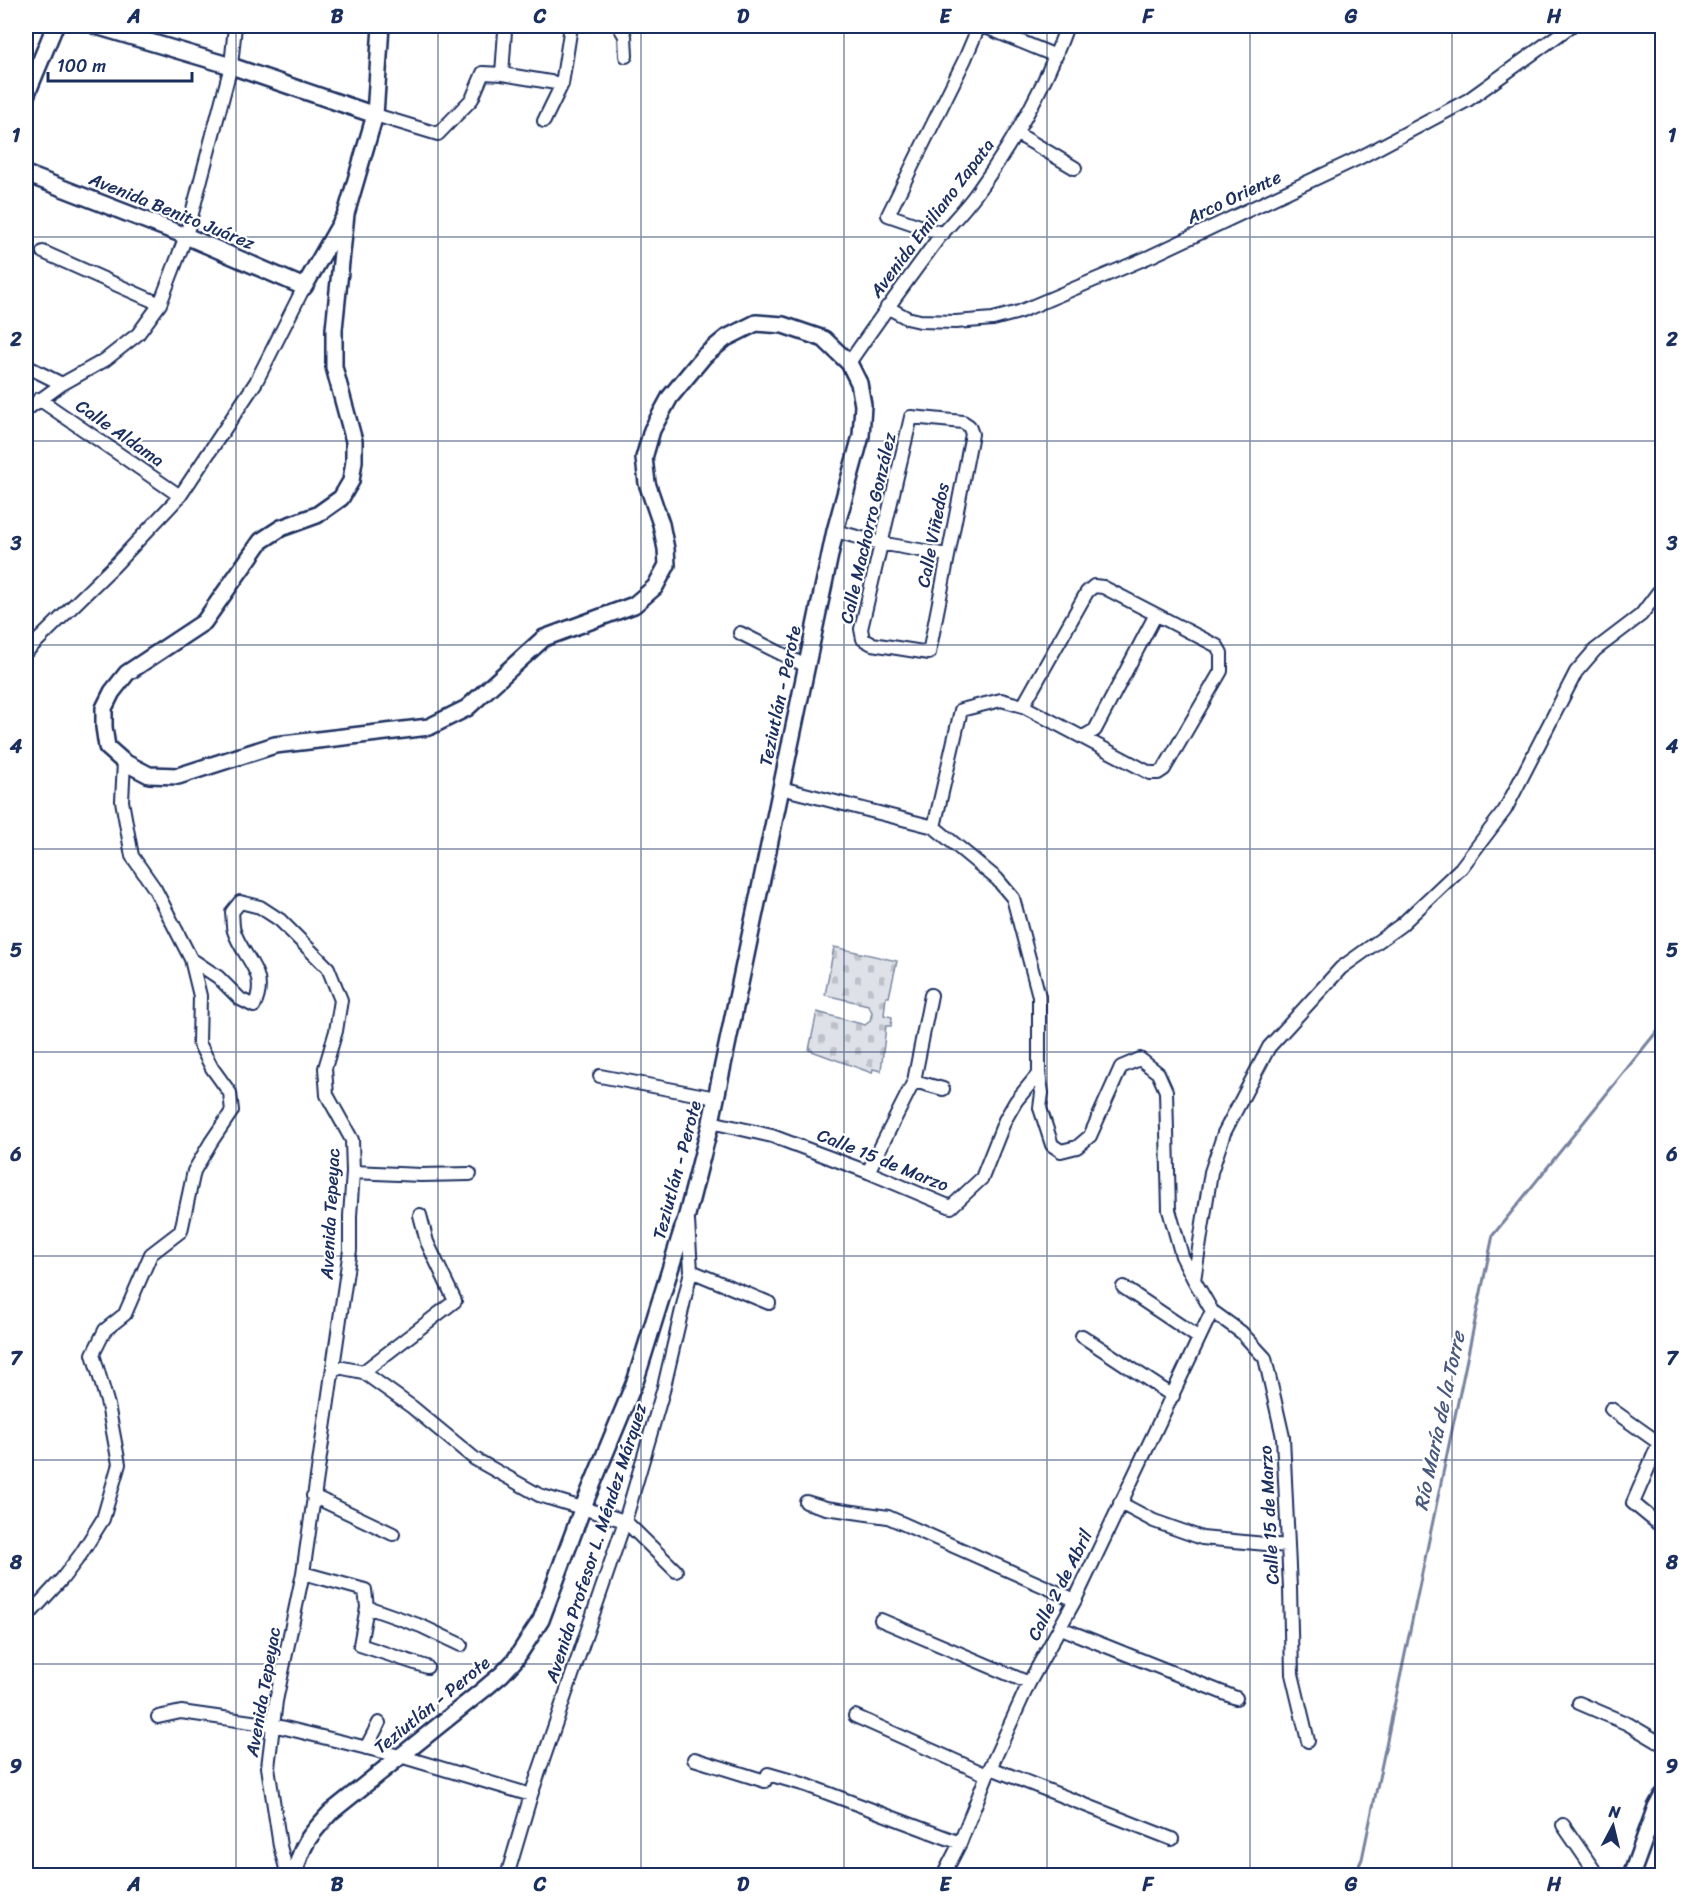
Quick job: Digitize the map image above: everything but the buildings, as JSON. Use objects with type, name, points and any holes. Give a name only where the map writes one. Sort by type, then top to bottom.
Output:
[{"type":"main road","points":[[26,96],[55,26]]},
{"type":"main road","points":[[96,26],[231,66],[375,115]]},
{"type":"main road","points":[[381,26],[375,115],[346,214],[334,328],[334,367],[354,441],[351,481],[341,498],[317,515],[281,528],[261,541],[204,622],[127,674],[112,692],[104,708],[105,737],[107,747],[124,762],[149,775],[178,776],[275,745],[429,727],[467,708],[544,638],[634,604],[655,587],[668,565],[666,549],[647,483],[644,458],[652,430],[670,397],[704,357],[726,338],[756,323],[783,325],[824,339],[849,363]]},
{"type":"main road","name":"Avenida Benito Juárez","points":[[26,174],[186,236],[304,287]]},
{"type":"main road","points":[[304,287],[346,214]]},
{"type":"main road","name":"Teziutlán - Perote","points":[[294,1875],[300,1852],[310,1836],[331,1812],[483,1690],[515,1660],[541,1620],[583,1507],[636,1379],[687,1215],[711,1122],[835,531],[861,436],[863,405],[859,383],[849,363]]},
{"type":"main road","points":[[1631,1875],[1662,1796]]},
{"type":"street","points":[[26,410],[62,384],[105,360],[138,334],[160,303],[186,236],[231,66],[235,26]]},
{"type":"street","points":[[543,121],[562,84],[571,26]]},
{"type":"street","points":[[619,26],[625,36],[626,56]]},
{"type":"street","points":[[943,234],[888,215],[981,26],[1056,56]]},
{"type":"street","name":"Avenida Emiliano Zapata","points":[[849,363],[887,307],[978,191],[1016,134],[1056,56],[1067,26]]},
{"type":"street","name":"Arco Oriente","points":[[887,307],[907,318],[920,321],[956,322],[993,319],[1019,312],[1151,256],[1361,157],[1468,100],[1571,26]]},
{"type":"street","points":[[502,74],[505,31]]},
{"type":"street","points":[[375,115],[438,134],[472,99],[483,73],[562,84]]},
{"type":"street","points":[[1016,134],[1075,168]]},
{"type":"street","points":[[43,252],[160,303]]},
{"type":"street","points":[[28,644],[114,567],[180,496],[256,382],[304,287]]},
{"type":"street","points":[[26,366],[62,384]]},
{"type":"street","name":"Calle Aldama","points":[[39,399],[180,496]]},
{"type":"street","name":"Calle Machorro González","points":[[929,653],[872,644],[863,639],[861,629],[911,417],[963,422],[969,426]]},
{"type":"street","name":"Calle Viñedos","points":[[929,653],[972,434],[969,426]]},
{"type":"street","points":[[835,531],[880,543],[947,555]]},
{"type":"street","points":[[934,827],[961,710],[1001,700],[1023,706],[1150,773],[1158,773],[1164,769],[1221,671],[1221,653],[1217,646],[1102,587],[1094,586],[1087,592],[1023,706]]},
{"type":"street","points":[[1194,1280],[1211,1172],[1224,1133],[1269,1047],[1341,968],[1401,925],[1461,868],[1506,810],[1576,672],[1595,650],[1641,615],[1662,587]]},
{"type":"street","points":[[1083,737],[1095,730],[1155,616]]},
{"type":"street","points":[[740,633],[806,666]]},
{"type":"street","name":"Avenida Tepeyac","points":[[124,762],[122,801],[132,856],[155,889],[191,959],[218,977],[240,999],[254,1006],[259,996],[260,985],[255,969],[234,931],[232,912],[240,902],[260,907],[280,920],[328,968],[341,1000],[336,1031],[325,1068],[327,1095],[352,1140],[350,1250],[303,1573],[276,1701],[268,1767],[280,1846],[288,1875]]},
{"type":"street","points":[[781,788],[934,827],[997,879],[1012,898],[1039,996],[1039,1072],[1042,1093],[1040,1108],[1052,1146],[1061,1151],[1077,1147],[1090,1136],[1121,1067],[1140,1059],[1158,1073],[1166,1091],[1169,1210],[1182,1256],[1212,1311]]},
{"type":"street","points":[[26,1618],[62,1579],[103,1519],[119,1464],[108,1405],[93,1354],[105,1330],[126,1314],[151,1254],[181,1232],[194,1172],[232,1111],[230,1093],[212,1068],[199,1043],[200,996],[191,959]]},
{"type":"street","points":[[868,1172],[914,1081],[932,995]]},
{"type":"street","name":"Calle 15 de Marzo","points":[[711,1122],[772,1136],[868,1172],[951,1207],[982,1178],[1005,1120],[1016,1101],[1039,1072]]},
{"type":"street","points":[[600,1077],[716,1098]]},
{"type":"street","points":[[914,1081],[943,1089]]},
{"type":"street","points":[[353,1172],[421,1175],[470,1174]]},
{"type":"street","points":[[363,1372],[455,1301],[427,1242],[420,1215]]},
{"type":"street","name":"Avenida Profesor L. Méndez Márquez","points":[[507,1875],[531,1795],[624,1521],[663,1391],[691,1271],[687,1215]]},
{"type":"street","points":[[691,1271],[769,1303]]},
{"type":"street","points":[[1123,1287],[1199,1338]]},
{"type":"street","name":"Calle 15 de Marzo","points":[[1212,1311],[1241,1332],[1265,1358],[1283,1437],[1292,1674],[1308,1741]]},
{"type":"street","name":"Calle 2 de Abril","points":[[943,1875],[960,1843],[1029,1683],[1075,1600],[1212,1311]]},
{"type":"street","points":[[1082,1336],[1173,1396]]},
{"type":"street","points":[[333,1366],[363,1372],[412,1407],[475,1459],[539,1495],[624,1521],[676,1571]]},
{"type":"street","points":[[1611,1409],[1659,1443],[1633,1503],[1662,1527]]},
{"type":"street","points":[[313,1496],[393,1534]]},
{"type":"street","points":[[806,1502],[826,1508],[888,1517],[1075,1600]]},
{"type":"street","points":[[1120,1503],[1154,1521],[1202,1538],[1287,1546]]},
{"type":"street","points":[[303,1573],[365,1590],[367,1607],[360,1645],[427,1666]]},
{"type":"street","points":[[367,1607],[421,1626],[461,1645]]},
{"type":"street","points":[[881,1620],[1029,1683]]},
{"type":"street","points":[[1060,1628],[1236,1698]]},
{"type":"street","points":[[1579,1703],[1628,1724],[1662,1744]]},
{"type":"street","points":[[158,1717],[181,1712],[273,1725],[400,1756],[531,1795]]},
{"type":"street","points":[[855,1716],[989,1772],[1172,1839]]},
{"type":"street","points":[[366,1748],[379,1724]]},
{"type":"street","points":[[694,1759],[765,1781],[768,1774],[806,1785],[960,1843]]},
{"type":"street","points":[[1563,1825],[1598,1875]]},
{"type":"green space","points":[[834,947],[897,961],[889,997],[886,997],[884,1015],[892,1017],[891,1026],[886,1026],[881,1071],[873,1069],[872,1073],[809,1050],[817,1012],[865,1025],[870,1021],[872,1012],[868,1005],[825,995]]},
{"type":"waterway","name":"Río María de la Torre","points":[[1354,1876],[1362,1859],[1493,1235],[1662,1025]]}]
